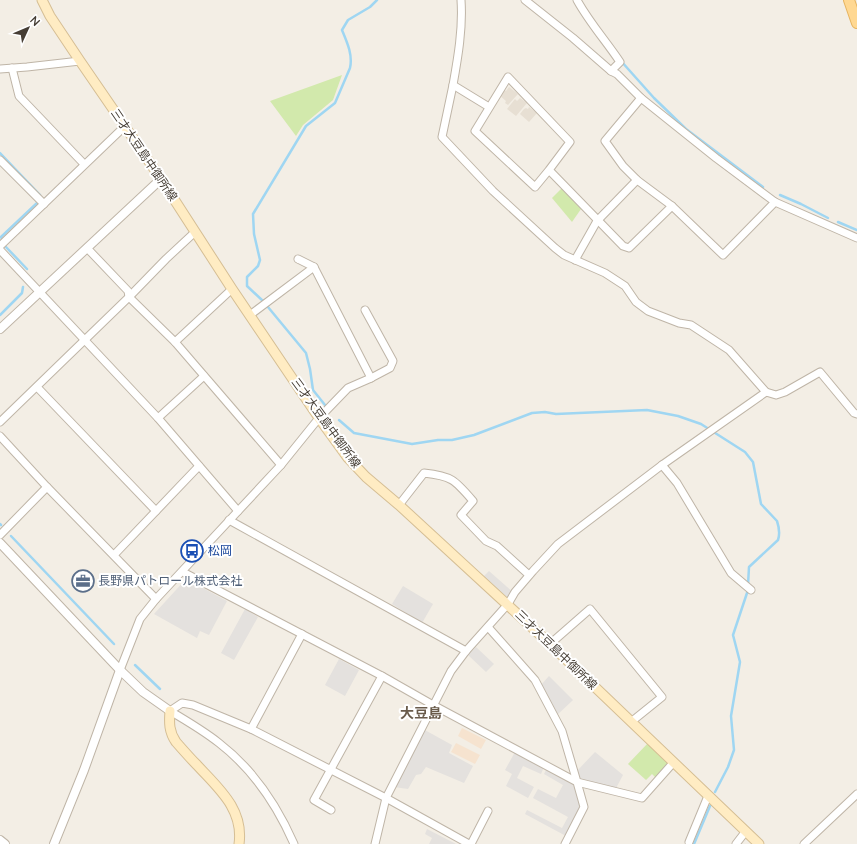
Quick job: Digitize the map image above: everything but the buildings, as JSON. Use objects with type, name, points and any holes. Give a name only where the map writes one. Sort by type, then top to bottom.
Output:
[{"type":"main road","name":"三才大豆島中御所線","points":[[42,0],[50,16],[124,127],[161,179],[232,290],[319,418],[353,463],[366,477],[508,604],[759,844]]},
{"type":"main road","points":[[849,0],[857,23]]},
{"type":"main road","points":[[170,711],[169,723],[171,735],[185,753],[228,799],[236,815],[239,830],[239,844]]},
{"type":"street","points":[[461,0],[461,23],[458,52],[442,137],[493,191],[564,255],[605,273],[625,286],[636,302],[648,311],[679,323],[691,325],[729,350],[766,392],[776,395],[785,392],[820,372],[854,413],[857,414]]},
{"type":"street","points":[[525,0],[611,71],[617,74],[641,98],[716,158],[775,202],[857,238]]},
{"type":"street","points":[[577,0],[582,10],[608,43],[620,62],[611,71]]},
{"type":"street","points":[[0,69],[80,61]]},
{"type":"street","points":[[12,68],[19,96],[84,164]]},
{"type":"street","points":[[508,77],[570,142],[549,170],[535,187],[475,131],[508,77]]},
{"type":"street","points":[[453,85],[489,107]]},
{"type":"street","points":[[641,98],[605,141],[623,166],[637,180],[672,206],[723,255],[775,202]]},
{"type":"street","points":[[0,246],[124,127]]},
{"type":"street","points":[[0,160],[44,204]]},
{"type":"street","points":[[549,170],[623,246],[629,248],[672,206]]},
{"type":"street","points":[[0,329],[161,179]]},
{"type":"street","points":[[575,260],[597,220],[637,180]]},
{"type":"street","points":[[0,422],[195,232]]},
{"type":"street","points":[[87,248],[128,291],[129,297],[174,342],[281,465]]},
{"type":"street","points":[[0,250],[158,418],[238,511]]},
{"type":"street","points":[[298,259],[314,267],[371,378]]},
{"type":"street","points":[[250,315],[314,267]]},
{"type":"street","points":[[174,342],[232,290]]},
{"type":"street","points":[[54,844],[84,770],[140,619],[156,599],[183,572],[281,465],[319,418],[348,388],[390,368],[393,362],[365,310]]},
{"type":"street","points":[[158,418],[204,376]]},
{"type":"street","points":[[37,387],[156,511]]},
{"type":"street","points":[[375,844],[386,798],[451,671],[466,651],[508,604],[529,576],[558,544],[662,465],[713,431],[766,392]]},
{"type":"street","points":[[0,436],[47,487],[156,599]]},
{"type":"street","points":[[662,465],[677,483],[731,572],[748,588]]},
{"type":"street","points":[[114,555],[199,466]]},
{"type":"street","points":[[399,505],[424,473],[442,475],[452,479],[458,483],[473,501],[461,515],[486,541],[497,546],[529,576]]},
{"type":"street","points":[[0,535],[47,487]]},
{"type":"street","points":[[229,520],[466,651]]},
{"type":"street","points":[[0,543],[120,670],[143,692],[220,744],[242,765],[275,804],[294,844]]},
{"type":"street","points":[[183,572],[382,676],[577,782],[642,798],[673,763]]},
{"type":"street","points":[[550,644],[590,609],[662,698],[631,722]]},
{"type":"street","points":[[488,627],[535,680],[562,731],[584,807],[565,844]]},
{"type":"street","points":[[251,729],[302,634]]},
{"type":"street","points":[[331,810],[314,800],[382,676]]},
{"type":"street","points":[[170,711],[182,703],[193,705],[251,729],[386,798],[470,844],[488,811]]},
{"type":"street","points":[[804,844],[857,794]]},
{"type":"street","points":[[689,842],[708,796]]},
{"type":"street","points":[[736,844],[746,831]]},
{"type":"street","points":[[0,840],[5,844]]},
{"type":"shaded area","points":[[509,87],[518,94],[508,105],[499,95],[504,90],[506,91]]},
{"type":"shaded area","points":[[520,98],[527,103],[516,116],[507,109],[515,99],[517,101]]},
{"type":"shaded area","points":[[529,107],[537,113],[529,122],[520,114],[524,109],[528,109]]},
{"type":"shaded area","points":[[489,571],[514,593],[507,600],[482,578]]},
{"type":"shaded area","points":[[186,579],[227,601],[209,635],[200,631],[197,638],[154,614]]},
{"type":"shaded area","points":[[403,586],[433,604],[422,623],[392,604]]},
{"type":"shaded area","points":[[245,609],[258,617],[234,660],[221,653]]},
{"type":"shaded area","points":[[476,647],[494,664],[486,672],[468,655]]},
{"type":"shaded area","points":[[339,659],[359,670],[345,696],[325,685]]},
{"type":"shaded area","points":[[549,676],[573,700],[556,716],[541,685]]},
{"type":"shaded area","points":[[462,728],[486,740],[481,749],[458,736]]},
{"type":"shaded area","points":[[423,729],[452,745],[449,753],[473,766],[464,783],[426,767],[421,774],[416,775],[408,789],[394,787]]},
{"type":"shaded area","points":[[456,743],[480,755],[475,764],[451,752]]},
{"type":"shaded area","points":[[515,752],[544,767],[541,774],[523,766],[517,778],[534,787],[528,798],[506,786],[512,774],[505,770]]},
{"type":"shaded area","points":[[595,752],[623,775],[615,790],[579,779],[577,771]]},
{"type":"shaded area","points":[[547,768],[576,783],[581,808],[566,836],[525,814],[527,810],[562,828],[568,817],[533,798],[538,789],[556,798],[563,785],[544,774]]},
{"type":"shaded area","points":[[427,829],[456,844],[429,844],[432,838],[425,834]]},
{"type":"green space","points":[[342,75],[333,100],[303,125],[296,136],[270,101]]},
{"type":"green space","points":[[562,188],[581,209],[572,222],[552,198]]},
{"type":"green space","points":[[648,743],[667,761],[667,765],[656,778],[652,774],[646,780],[628,764]]},
{"type":"waterway","points":[[325,405],[313,390],[306,353],[263,301],[247,286],[247,277],[258,266],[260,260],[254,234],[253,214],[306,126],[335,103],[351,63],[349,49],[342,30],[348,20],[370,7],[377,0]]},
{"type":"waterway","points":[[621,61],[654,98],[686,129],[763,187]]},
{"type":"waterway","points":[[0,153],[40,195]]},
{"type":"waterway","points":[[780,195],[828,218]]},
{"type":"waterway","points":[[27,269],[5,246],[1,237],[37,203]]},
{"type":"waterway","points":[[838,222],[857,230]]},
{"type":"waterway","points":[[0,315],[22,293],[23,287]]},
{"type":"waterway","points":[[339,420],[354,433],[412,444],[438,440],[452,440],[474,435],[532,413],[545,412],[556,414],[647,410],[678,416],[701,424],[745,452],[753,462],[761,504],[778,523],[778,540],[749,567],[748,585]]},
{"type":"waterway","points":[[11,536],[114,644]]},
{"type":"waterway","points":[[715,792],[728,767],[734,750],[731,716],[740,662],[733,635],[748,590]]},
{"type":"waterway","points":[[135,665],[160,689]]},
{"type":"waterway","points":[[694,844],[710,806]]},
{"type":"place","name":"松岡","points":[[192,551]]},
{"type":"place","name":"長野県パトロール株式会社","points":[[83,581]]},
{"type":"district","name":"大豆島","points":[[421,713]]}]
